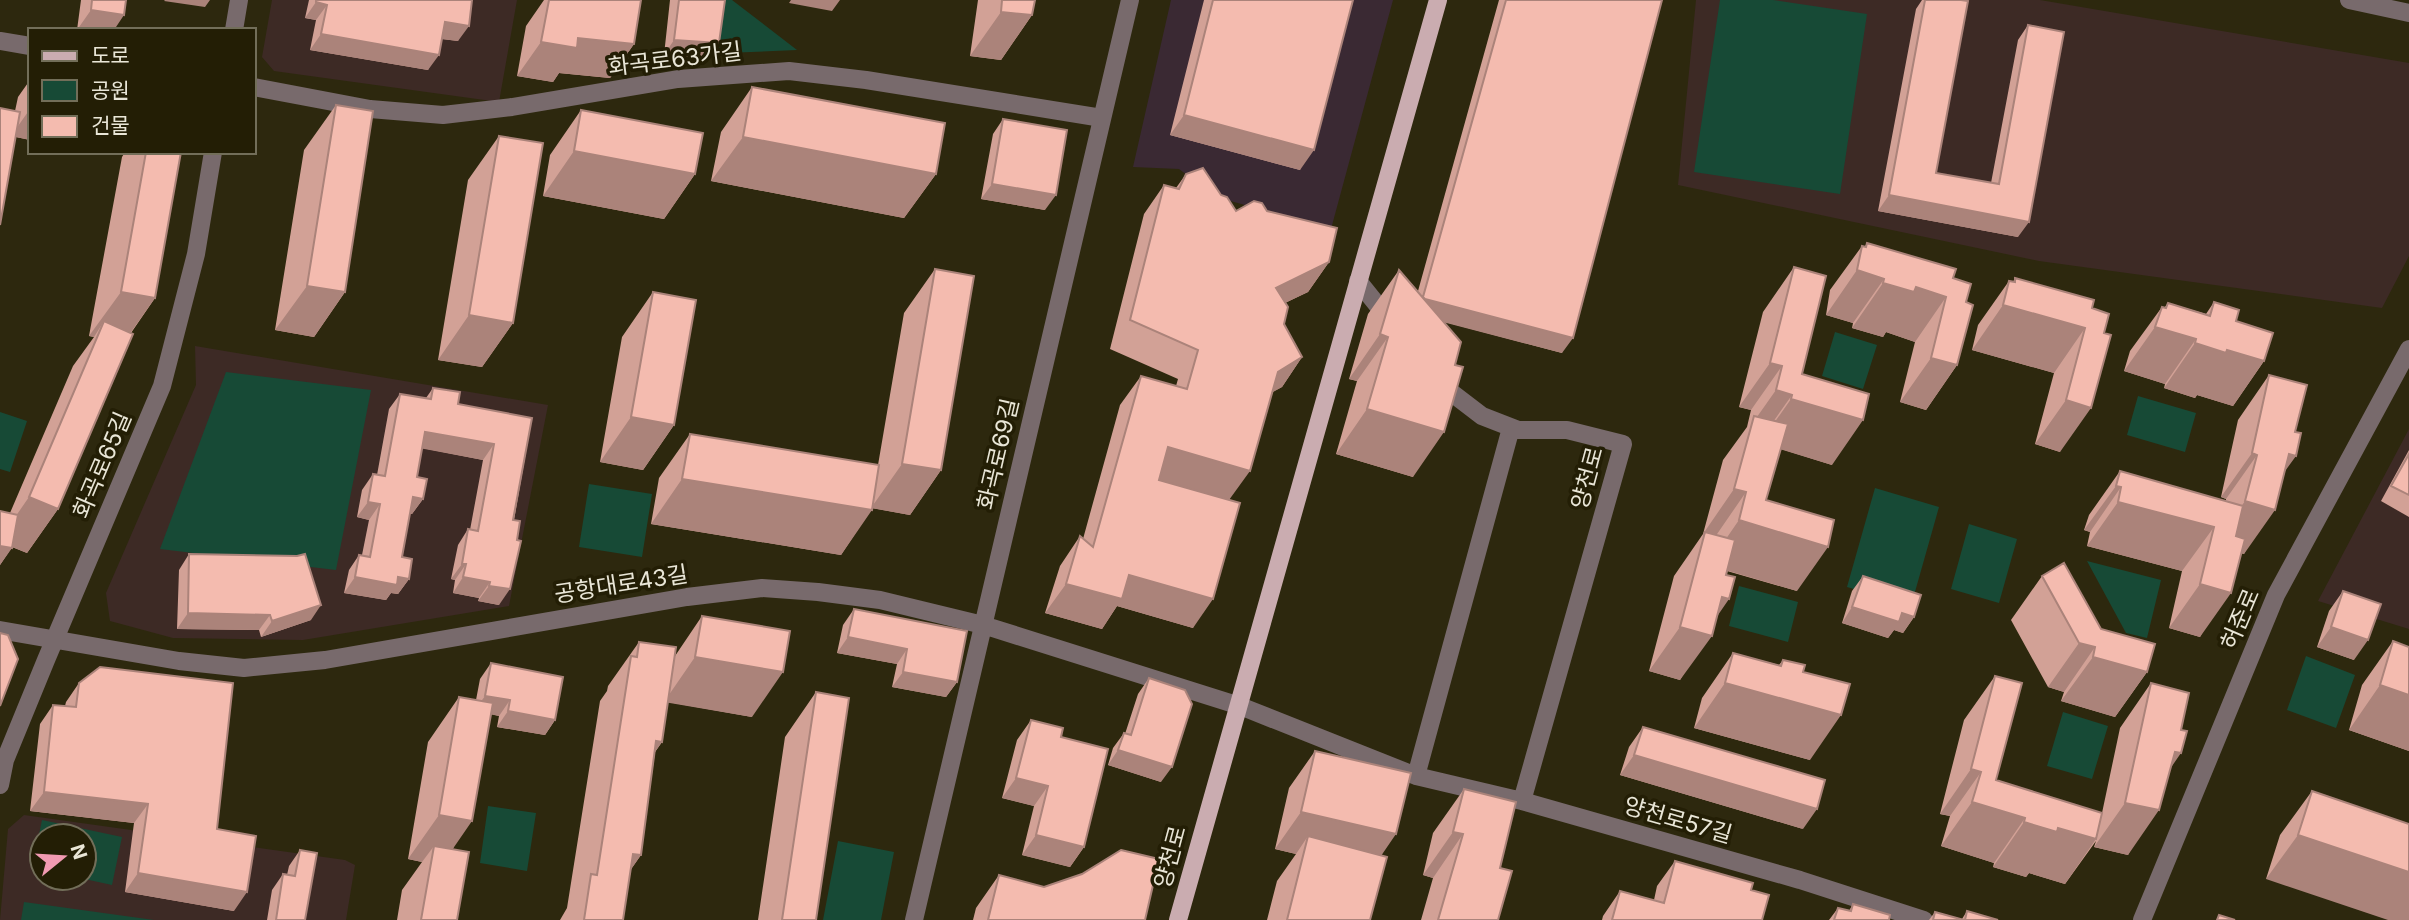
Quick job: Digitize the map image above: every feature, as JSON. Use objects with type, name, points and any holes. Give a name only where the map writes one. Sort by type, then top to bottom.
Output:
[{"type":"main road","name":"양천로","points":[[1178,920],[1438,0]]},
{"type":"street","points":[[234,28],[239,0]]},
{"type":"street","name":"화곡로69길","points":[[914,920],[1130,0]]},
{"type":"street","points":[[2349,0],[2409,13]]},
{"type":"street","points":[[0,41],[28,46]]},
{"type":"street","name":"화곡로63가길","points":[[256,87],[370,109],[443,115],[525,105],[678,79],[789,71],[866,80],[1102,118]]},
{"type":"street","name":"화곡로65길","points":[[0,786],[5,761],[54,640],[162,386],[196,254],[213,154]]},
{"type":"street","points":[[1358,281],[1399,331]]},
{"type":"street","name":"허준로","points":[[2142,920],[2276,595],[2409,349]]},
{"type":"street","name":"양천로","points":[[1424,360],[1448,390],[1482,416],[1518,430],[1567,430],[1623,443],[1522,801]]},
{"type":"street","points":[[1416,776],[1511,428]]},
{"type":"street","name":"공항대로43길","points":[[0,630],[179,661],[244,668],[324,660],[687,597],[762,588],[880,600],[983,625],[1240,706]]},
{"type":"street","name":"양천로57길","points":[[1240,706],[1416,776],[1522,801],[1800,880],[1924,920]]},
{"type":"shaded area","points":[[272,0],[517,0],[499,102],[274,71],[262,57]]},
{"type":"shaded area","points":[[1171,0],[1393,0],[1331,229],[1216,197],[1179,169],[1133,167]]},
{"type":"shaded area","points":[[1696,0],[2040,0],[2409,63],[2409,256],[2382,308],[2039,261],[1678,185]]},
{"type":"shaded area","points":[[195,346],[548,405],[509,606],[303,640],[173,638],[110,621],[106,593],[196,385]]},
{"type":"shaded area","points":[[2409,429],[2409,629],[2318,601]]},
{"type":"shaded area","points":[[24,815],[74,822],[28,822],[28,892],[98,892],[98,825],[345,860],[355,865],[346,920],[0,920],[8,829]]},
{"type":"green space","points":[[716,0],[732,0],[797,50],[725,53],[708,58]]},
{"type":"green space","points":[[1720,0],[1773,0],[1867,14],[1840,194],[1694,172]]},
{"type":"green space","points":[[1835,332],[1877,345],[1863,389],[1822,376]]},
{"type":"green space","points":[[226,372],[371,390],[336,570],[160,549]]},
{"type":"green space","points":[[2138,396],[2196,413],[2185,452],[2127,435]]},
{"type":"green space","points":[[0,412],[27,421],[10,472],[0,469]]},
{"type":"green space","points":[[589,484],[652,494],[642,557],[579,547]]},
{"type":"green space","points":[[1875,488],[1939,507],[1911,606],[1847,587]]},
{"type":"green space","points":[[1969,524],[2017,539],[1999,603],[1951,589]]},
{"type":"green space","points":[[2087,561],[2161,580],[2147,638],[2126,633]]},
{"type":"green space","points":[[1739,586],[1798,602],[1788,642],[1729,626]]},
{"type":"green space","points":[[2306,656],[2355,675],[2336,728],[2287,710]]},
{"type":"green space","points":[[2063,712],[2108,726],[2092,779],[2047,766]]},
{"type":"green space","points":[[488,806],[536,813],[527,871],[480,863]]},
{"type":"green space","points":[[98,832],[122,837],[112,885],[98,882]]},
{"type":"green space","points":[[838,841],[894,852],[881,920],[823,920]]},
{"type":"green space","points":[[24,902],[154,920],[21,920]]},
{"type":"building","points":[[92,0],[126,0],[124,15],[91,10]]},
{"type":"building","points":[[316,0],[472,0],[469,26],[445,22],[439,55],[321,34],[327,5]]},
{"type":"building","points":[[549,0],[641,0],[634,44],[578,38],[577,48],[541,42]]},
{"type":"building","points":[[679,0],[725,0],[719,43],[674,40]]},
{"type":"building","points":[[1002,0],[1035,0],[1032,15],[1001,12]]},
{"type":"building","points":[[1213,0],[1353,0],[1314,150],[1184,115]]},
{"type":"building","points":[[1506,0],[1662,0],[1573,338],[1423,297]]},
{"type":"building","points":[[1925,0],[1968,1],[1936,173],[1999,184],[2028,25],[2064,32],[2029,222],[1889,195]]},
{"type":"building","points":[[752,87],[945,123],[936,174],[743,137]]},
{"type":"building","points":[[336,105],[373,111],[345,292],[307,286]]},
{"type":"building","points":[[0,108],[20,112],[0,225]]},
{"type":"building","points":[[581,110],[703,133],[695,174],[574,151]]},
{"type":"building","points":[[1003,119],[1067,130],[1056,195],[992,184]]},
{"type":"building","points":[[499,136],[543,143],[513,323],[469,315]]},
{"type":"building","points":[[146,154],[181,154],[155,298],[121,292]]},
{"type":"building","points":[[1203,168],[1221,195],[1227,197],[1236,211],[1254,201],[1262,203],[1267,211],[1337,228],[1329,262],[1276,288],[1288,307],[1284,324],[1302,357],[1278,372],[1250,471],[1168,447],[1159,480],[1240,503],[1213,599],[1129,575],[1122,599],[1066,584],[1080,536],[1093,547],[1141,376],[1187,389],[1198,350],[1130,320],[1164,185],[1179,189],[1186,174]]},
{"type":"building","points":[[1867,243],[1956,269],[1953,278],[1971,284],[1966,302],[1973,305],[1957,365],[1931,358],[1946,297],[1916,287],[1914,292],[1883,283],[1884,279],[1857,270],[1862,246],[1866,247]]},
{"type":"building","points":[[1794,267],[1826,276],[1802,374],[1869,394],[1863,420],[1791,399],[1792,395],[1776,390],[1782,366],[1770,363]]},
{"type":"building","points":[[935,269],[974,276],[941,470],[902,464]]},
{"type":"building","points":[[1399,270],[1461,342],[1455,365],[1463,367],[1444,432],[1367,409],[1388,337],[1380,334]]},
{"type":"building","points":[[2015,278],[2094,300],[2092,308],[2109,314],[2104,333],[2111,335],[2091,408],[2066,400],[2085,328],[2003,305],[2009,281],[2015,282]]},
{"type":"building","points":[[653,292],[696,300],[674,425],[631,417]]},
{"type":"building","points":[[2214,302],[2239,310],[2236,321],[2273,333],[2264,361],[2227,350],[2226,353],[2195,343],[2196,339],[2155,327],[2162,307],[2166,308],[2168,303],[2210,316]]},
{"type":"building","points":[[104,321],[133,334],[58,509],[29,497]]},
{"type":"building","points":[[2269,375],[2307,385],[2295,432],[2301,433],[2296,456],[2289,454],[2275,510],[2245,501],[2257,455],[2252,453]]},
{"type":"building","points":[[433,388],[460,392],[458,404],[532,418],[513,520],[520,521],[517,540],[521,541],[510,589],[489,586],[490,582],[463,577],[466,564],[462,564],[468,529],[478,531],[494,444],[425,432],[417,477],[427,479],[423,499],[413,497],[402,557],[412,559],[409,579],[398,577],[397,585],[355,577],[359,555],[370,557],[380,504],[368,502],[373,474],[385,476],[400,394],[431,399]]},
{"type":"building","points":[[1754,416],[1788,424],[1766,500],[1834,520],[1828,547],[1739,520],[1746,492],[1734,489]]},
{"type":"building","points":[[690,434],[879,465],[872,510],[682,479]]},
{"type":"building","points":[[2409,454],[2409,495],[2391,486]]},
{"type":"building","points":[[2120,471],[2243,506],[2236,536],[2245,539],[2231,593],[2200,584],[2214,527],[2118,502],[2121,487],[2116,486]]},
{"type":"building","points":[[0,511],[18,515],[12,548],[0,546]]},
{"type":"building","points":[[1705,532],[1735,540],[1726,575],[1735,577],[1729,599],[1722,597],[1712,636],[1680,627]]},
{"type":"building","points":[[189,554],[305,554],[321,605],[272,621],[270,615],[188,613]]},
{"type":"building","points":[[2064,563],[2101,629],[2155,644],[2147,672],[2093,657],[2095,647],[2079,643],[2042,576]]},
{"type":"building","points":[[1863,576],[1921,595],[1914,617],[1902,613],[1899,622],[1852,607]]},
{"type":"building","points":[[2343,591],[2381,604],[2368,640],[2331,627]]},
{"type":"building","points":[[854,609],[967,631],[957,682],[903,672],[907,649],[848,637]]},
{"type":"building","points":[[702,616],[790,631],[783,672],[695,657]]},
{"type":"building","points":[[0,633],[8,635],[18,659],[0,706]]},
{"type":"building","points":[[2393,641],[2409,647],[2409,695],[2380,685]]},
{"type":"building","points":[[639,642],[676,647],[662,742],[656,741],[641,855],[633,854],[623,920],[584,920],[591,874],[597,875],[631,656],[637,657]]},
{"type":"building","points":[[1733,653],[1781,666],[1783,660],[1805,665],[1803,672],[1850,684],[1841,715],[1725,683]]},
{"type":"building","points":[[491,663],[563,677],[555,720],[508,711],[510,700],[485,696]]},
{"type":"building","points":[[100,667],[233,683],[217,829],[256,836],[247,892],[138,873],[148,804],[44,792],[53,705],[76,707],[79,683]]},
{"type":"building","points":[[1995,676],[2022,683],[1996,780],[2102,813],[2096,839],[2058,828],[2057,832],[2024,822],[2025,818],[1972,802],[1981,772],[1971,769]]},
{"type":"building","points":[[1149,678],[1185,690],[1192,704],[1172,767],[1118,750],[1124,733],[1131,735]]},
{"type":"building","points":[[2151,683],[2189,693],[2181,730],[2187,731],[2181,753],[2175,752],[2159,810],[2125,803]]},
{"type":"building","points":[[816,692],[849,698],[816,920],[782,920]]},
{"type":"building","points":[[459,697],[493,703],[472,821],[439,815]]},
{"type":"building","points":[[1031,720],[1063,728],[1061,737],[1108,749],[1084,847],[1036,835],[1048,786],[1016,778]]},
{"type":"building","points":[[1643,727],[1825,780],[1817,809],[1634,755]]},
{"type":"building","points":[[1315,751],[1411,773],[1396,834],[1301,812]]},
{"type":"building","points":[[1464,789],[1516,802],[1500,868],[1512,871],[1498,920],[1438,920],[1463,834],[1453,832]]},
{"type":"building","points":[[2312,791],[2409,824],[2409,872],[2298,835]]},
{"type":"building","points":[[1308,836],[1387,857],[1370,920],[1287,920]]},
{"type":"building","points":[[434,846],[469,852],[457,920],[421,920]]},
{"type":"building","points":[[300,850],[317,853],[305,920],[276,920],[283,874],[295,876]]},
{"type":"building","points":[[1121,850],[1159,859],[1145,920],[988,920],[999,875],[1044,887],[1082,874]]},
{"type":"building","points":[[1675,861],[1753,883],[1751,890],[1769,895],[1762,920],[1612,920],[1620,891],[1664,903]]},
{"type":"building","points":[[1853,904],[1890,915],[1889,920],[1834,920],[1838,908],[1851,911]]},
{"type":"building","points":[[1967,911],[1998,920],[1965,920]]},
{"type":"building","points":[[1935,912],[1964,920],[1933,920]]},
{"type":"building","points":[[2219,915],[2235,920],[2217,920]]}]
